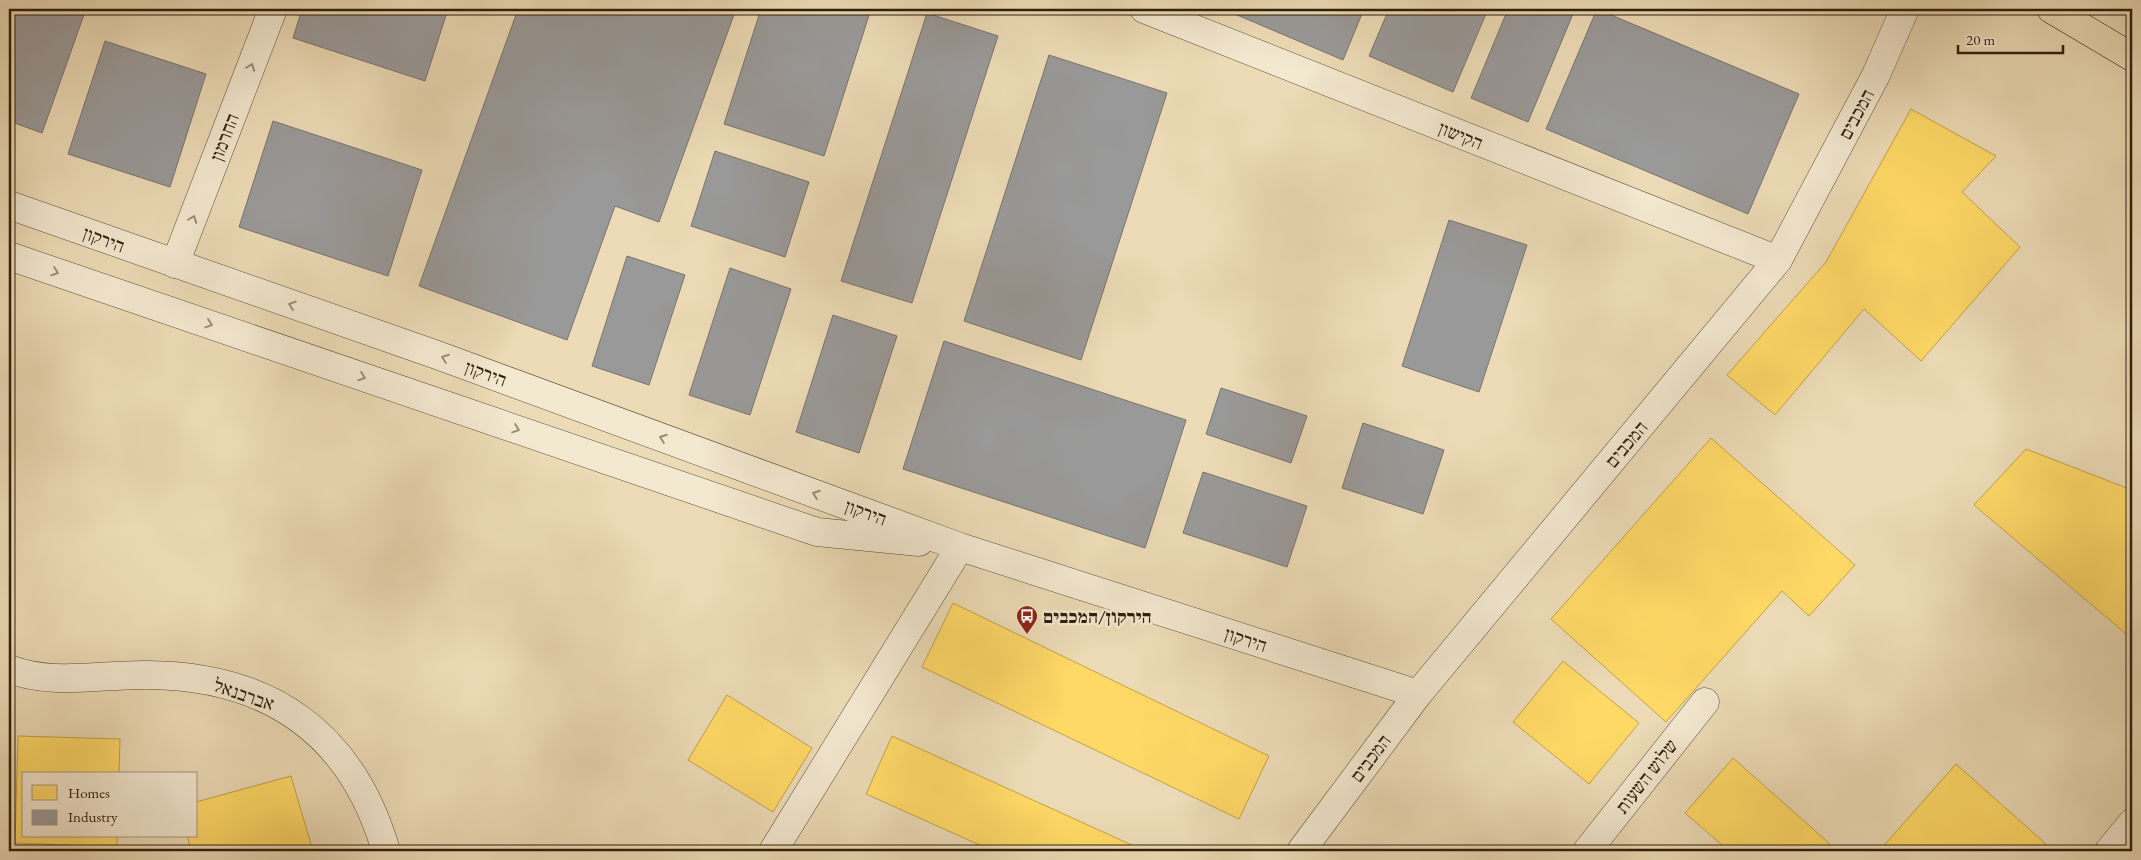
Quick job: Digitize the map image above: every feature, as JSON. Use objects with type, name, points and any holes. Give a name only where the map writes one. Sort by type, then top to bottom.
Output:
[{"type":"main road","points":[[2051,9],[2132,56]]},
{"type":"street","name":"החרמון","points":[[175,264],[273,9]]},
{"type":"street","name":"הקישון","points":[[1144,9],[1778,260]]},
{"type":"street","name":"המכבים","points":[[1301,851],[1418,694],[1778,260],[1876,75],[1905,9]]},
{"type":"street","name":"הירקון","points":[[9,205],[437,355],[960,547],[1418,694]]},
{"type":"street","name":"הירקון","points":[[9,256],[817,532],[960,547]]},
{"type":"street","points":[[773,851],[960,547]]},
{"type":"street","name":"אברבנאל","points":[[16,672],[54,678],[148,675],[188,677],[232,686],[271,700],[303,719],[332,748],[356,779],[378,823],[386,851]]},
{"type":"street","name":"שלוש השעות","points":[[1587,851],[1705,702]]},
{"type":"street","points":[[2109,851],[2132,823]]},
{"type":"building: Homes","points":[[1911,109],[1996,156],[1962,192],[2020,247],[1921,361],[1864,309],[1775,415],[1727,375],[1826,262]]},
{"type":"building: Homes","points":[[1711,438],[1855,565],[1809,616],[1782,591],[1666,722],[1551,619]]},
{"type":"building: Homes","points":[[2026,449],[2132,490],[2132,639],[1974,505]]},
{"type":"building: Homes","points":[[953,603],[1269,756],[1239,819],[922,667]]},
{"type":"building: Homes","points":[[1563,661],[1639,723],[1589,784],[1513,722]]},
{"type":"building: Homes","points":[[727,695],[812,748],[773,812],[688,760]]},
{"type":"building: Homes","points":[[18,736],[120,739],[119,772],[22,772],[22,838],[117,838],[117,847],[15,843]]},
{"type":"building: Homes","points":[[892,736],[1145,851],[993,851],[866,794]]},
{"type":"building: Homes","points":[[1733,758],[1830,844],[1823,851],[1729,851],[1685,813]]},
{"type":"building: Homes","points":[[1956,764],[2046,844],[2039,851],[1879,851]]},
{"type":"building: Homes","points":[[291,776],[313,851],[192,851],[188,838],[198,838],[198,801]]},
{"type":"building: Industry","points":[[9,9],[86,9],[42,133],[9,121]]},
{"type":"building: Industry","points":[[302,9],[448,9],[425,81],[293,38]]},
{"type":"building: Industry","points":[[518,9],[736,9],[659,222],[615,206],[567,340],[419,286]]},
{"type":"building: Industry","points":[[761,9],[871,9],[824,156],[724,124]]},
{"type":"building: Industry","points":[[1223,9],[1364,9],[1343,60]]},
{"type":"building: Industry","points":[[1389,9],[1488,9],[1453,92],[1369,56]]},
{"type":"building: Industry","points":[[1508,9],[1575,9],[1528,122],[1471,98]]},
{"type":"building: Industry","points":[[1597,9],[1799,94],[1748,214],[1546,129]]},
{"type":"building: Industry","points":[[927,13],[998,36],[912,303],[841,281]]},
{"type":"building: Industry","points":[[105,41],[206,74],[170,187],[68,154]]},
{"type":"building: Industry","points":[[1049,55],[1167,93],[1081,360],[964,321]]},
{"type":"building: Industry","points":[[273,121],[422,170],[388,276],[239,227]]},
{"type":"building: Industry","points":[[715,151],[809,182],[785,257],[691,226]]},
{"type":"building: Industry","points":[[1449,220],[1527,245],[1479,392],[1402,366]]},
{"type":"building: Industry","points":[[627,256],[685,275],[649,385],[592,366]]},
{"type":"building: Industry","points":[[730,268],[791,289],[750,415],[689,395]]},
{"type":"building: Industry","points":[[833,315],[897,336],[859,453],[796,432]]},
{"type":"building: Industry","points":[[944,341],[1186,420],[1145,548],[903,469]]},
{"type":"building: Industry","points":[[1221,388],[1307,416],[1291,463],[1206,434]]},
{"type":"building: Industry","points":[[1363,423],[1444,450],[1423,514],[1342,488]]},
{"type":"building: Industry","points":[[1203,472],[1307,506],[1287,567],[1183,533]]},
{"type":"place","name":"הירקון/המכבים","points":[[1027,635]]}]
